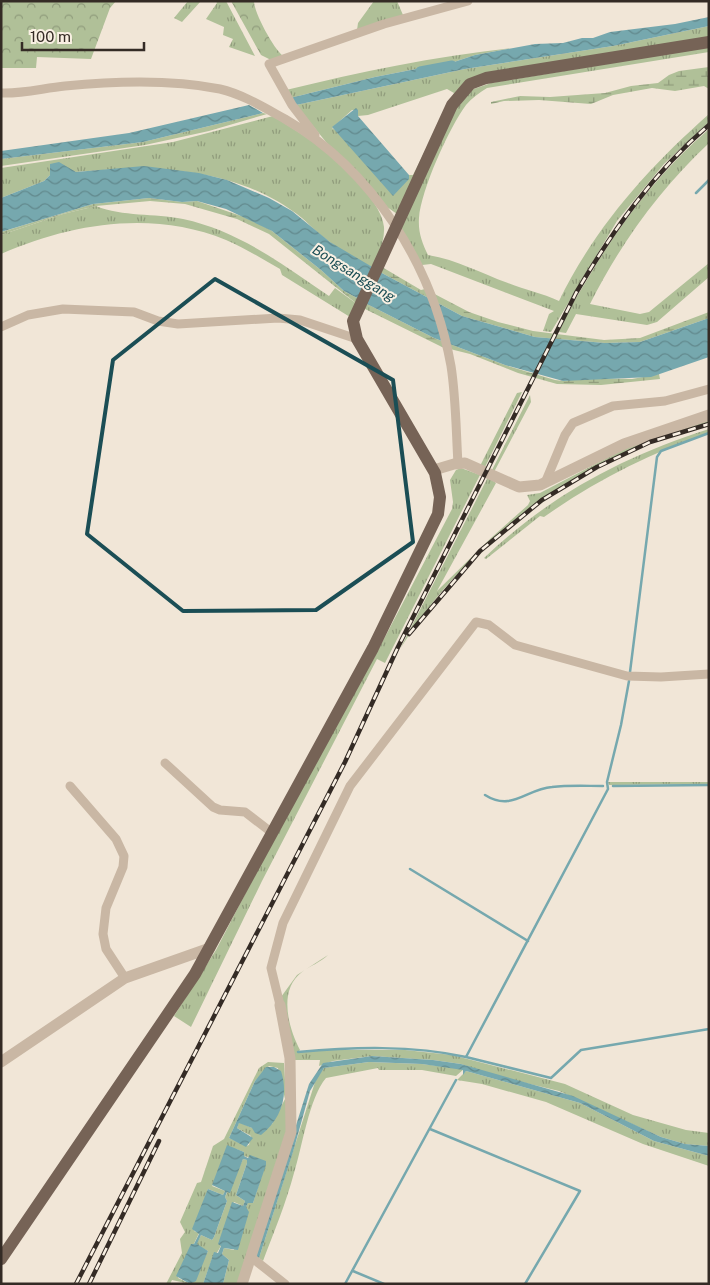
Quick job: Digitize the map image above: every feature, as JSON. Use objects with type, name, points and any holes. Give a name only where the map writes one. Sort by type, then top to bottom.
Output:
[{"type":"main road","points":[[1,1260],[195,974],[374,648],[438,514],[440,491],[434,470],[358,339],[354,326],[355,316],[452,105],[470,84],[486,78],[709,42]]},
{"type":"street","points":[[458,464],[455,397],[446,347],[430,293],[397,226],[362,183],[318,140],[292,104],[268,64],[384,24],[468,1]]},
{"type":"street","points":[[1,93],[121,82],[173,84],[220,89],[274,114],[318,140]]},
{"type":"street","points":[[1,327],[28,315],[63,309],[134,312],[158,321],[178,324],[278,318],[293,320],[358,339]]},
{"type":"street","points":[[545,483],[564,434],[573,423],[614,406],[684,398],[709,389]]},
{"type":"street","points":[[434,470],[458,464],[476,467],[518,486],[545,483],[624,444],[709,415]]},
{"type":"street","points":[[242,1284],[255,1259],[292,1132],[290,1058],[280,1005],[272,977],[272,959],[283,923],[338,807],[358,774],[476,622],[489,625],[515,644],[627,676],[661,677],[709,674]]},
{"type":"street","points":[[165,762],[213,806],[220,810],[245,812],[272,832]]},
{"type":"street","points":[[70,786],[116,839],[124,856],[123,867],[106,908],[102,934],[106,949],[125,978]]},
{"type":"street","points":[[1,1062],[125,978],[210,948]]},
{"type":"street","points":[[255,1259],[284,1284]]},
{"type":"highlighted area","points":[[215,279],[393,380],[413,542],[316,610],[183,611],[87,534],[113,360]]},
{"type":"green space","points":[[1,1],[116,1],[110,8],[91,59],[37,57],[36,68],[1,68]]},
{"type":"green space","points":[[188,1],[201,1],[182,22],[174,18]]},
{"type":"green space","points":[[216,1],[226,1],[255,56],[229,47],[233,39],[223,35],[224,27],[206,19],[217,3]]},
{"type":"green space","points":[[231,1],[254,1],[257,14],[265,30],[283,56],[271,60],[261,55]]},
{"type":"green space","points":[[374,1],[397,1],[403,15],[357,30],[358,23]]},
{"type":"green space","points":[[709,26],[709,39],[469,81],[397,214],[387,207],[326,142],[296,105],[465,69],[613,46]],"holes":[[[447,89],[454,93],[413,175],[409,175],[409,179],[332,128],[352,110],[358,110],[358,116],[368,115]]]},
{"type":"green space","points":[[709,47],[709,52],[487,88],[466,105],[459,115],[430,176],[421,206],[419,228],[422,242],[428,255],[459,263],[559,301],[589,248],[625,200],[644,177],[709,114],[709,122],[664,164],[617,221],[551,332],[543,331],[549,314],[554,311],[431,264],[422,265],[401,228],[458,104],[471,90],[491,83]]},
{"type":"green space","points":[[512,48],[475,55],[433,69],[421,68],[375,77],[290,98],[286,90],[398,65]]},
{"type":"green space","points":[[709,67],[709,89],[704,86],[675,91],[652,88],[613,95],[591,104],[539,100],[504,101],[491,104],[491,102],[520,96],[550,97],[605,93],[631,86],[658,83],[679,71]]},
{"type":"green space","points":[[263,113],[267,114],[209,131],[145,145],[1,166],[1,159],[143,142]]},
{"type":"green space","points":[[273,116],[313,141],[326,152],[358,182],[376,206],[382,217],[384,232],[374,268],[336,247],[302,218],[277,201],[250,188],[194,173],[135,169],[76,172],[68,169],[50,175],[44,181],[1,198],[1,168],[173,142]]},
{"type":"green space","points":[[709,129],[709,143],[674,179],[642,218],[614,260],[590,304],[640,314],[649,312],[709,263],[709,277],[657,322],[647,325],[576,314],[566,333],[559,332],[569,311],[601,257],[642,198],[674,162]]},
{"type":"green space","points":[[149,198],[182,202],[197,201],[250,219],[272,231],[344,291],[359,299],[357,304],[269,234],[237,219],[185,204],[150,201],[96,206],[63,214],[1,235],[1,232],[93,204]]},
{"type":"green space","points":[[96,206],[117,212],[172,217],[203,224],[259,250],[329,296],[335,288],[357,304],[350,317],[282,275],[280,269],[240,246],[198,231],[170,225],[141,223],[84,228],[28,243],[1,254],[1,235],[63,214]]},
{"type":"green space","points":[[382,267],[421,290],[425,289],[469,312],[533,331],[604,340],[640,338],[709,312],[709,318],[640,342],[605,343],[535,337],[462,316],[380,272]]},
{"type":"green space","points":[[365,303],[434,338],[505,365],[555,380],[587,378],[632,379],[659,374],[660,379],[601,385],[557,384],[518,373],[470,354],[442,347],[363,308]]},
{"type":"green space","points":[[522,392],[485,467],[480,466],[517,393]]},
{"type":"green space","points":[[530,395],[531,402],[494,472],[492,470]]},
{"type":"green space","points":[[709,419],[709,422],[663,438],[618,457],[574,481],[534,507],[495,538],[460,571],[428,609],[400,649],[488,477],[496,483],[437,591],[528,505],[530,501],[527,495],[540,493],[628,447]]},
{"type":"green space","points":[[709,429],[709,433],[644,459],[603,480],[544,517],[540,516],[486,559],[484,558],[535,515],[589,480],[646,452]]},
{"type":"green space","points":[[461,468],[480,475],[385,663],[377,659],[262,881],[191,1027],[174,1016],[216,950],[309,771],[374,658],[452,509],[450,480],[456,470]]},
{"type":"green space","points":[[608,782],[709,782],[709,784],[609,785]]},
{"type":"green space","points":[[328,955],[302,972],[290,989],[288,999],[289,1020],[300,1050],[298,1052],[405,1050],[452,1055],[565,1084],[633,1115],[686,1130],[709,1133],[709,1146],[685,1144],[661,1137],[559,1091],[493,1075],[461,1064],[372,1056],[333,1061],[319,1066],[320,1060],[294,1060],[281,997],[297,975]]},
{"type":"green space","points":[[268,1062],[284,1063],[288,1130],[239,1284],[223,1284],[229,1260],[222,1254],[224,1248],[234,1250],[246,1207],[248,1203],[253,1203],[266,1162],[244,1156],[244,1152],[236,1149],[212,1186],[225,1191],[223,1195],[208,1189],[194,1231],[199,1233],[178,1278],[190,1284],[172,1280],[170,1284],[166,1284],[182,1253],[180,1239],[185,1232],[180,1222],[197,1183],[201,1182],[213,1146],[224,1139],[259,1068]],"holes":[[[269,1066],[278,1068],[285,1099],[272,1124],[252,1128],[239,1122],[237,1128],[251,1136],[249,1145],[246,1146],[229,1138],[255,1081]]]},
{"type":"green space","points":[[369,1062],[422,1064],[464,1069],[456,1076],[422,1070],[379,1070],[378,1068],[326,1078],[315,1098],[280,1217],[263,1261],[259,1258],[316,1079],[324,1068]]},
{"type":"green space","points":[[466,1071],[580,1103],[654,1141],[709,1156],[709,1166],[643,1144],[546,1102],[482,1084],[457,1080]]},
{"type":"green space","points":[[243,1159],[247,1160],[247,1163],[236,1195],[245,1201],[243,1206],[234,1202],[228,1216],[221,1246],[213,1256],[203,1284],[192,1284],[208,1251],[196,1245],[201,1235],[212,1240],[214,1237],[227,1201],[225,1197]]},
{"type":"water","points":[[709,17],[709,26],[613,46],[465,69],[296,105],[290,98],[375,77],[421,68],[433,69],[475,55],[535,44],[563,43],[582,38],[593,38],[610,32],[675,24]]},
{"type":"water","points":[[249,105],[263,113],[143,142],[1,159],[1,151],[129,133]]},
{"type":"water","points":[[356,108],[358,116],[409,175],[409,179],[393,196],[332,127]]},
{"type":"water","name":"Bongsanggang","points":[[59,162],[76,172],[144,166],[199,173],[227,180],[269,198],[292,211],[330,242],[374,268],[359,299],[344,291],[272,231],[226,209],[197,201],[182,202],[149,198],[93,204],[1,232],[1,198],[44,181],[50,175],[50,164]]},
{"type":"water","points":[[380,272],[462,316],[535,337],[605,343],[640,342],[709,318],[709,357],[651,377],[563,381],[505,365],[434,338],[365,303]]},
{"type":"water","points":[[372,1056],[461,1064],[573,1096],[661,1137],[685,1144],[709,1146],[709,1156],[654,1141],[580,1103],[466,1071],[463,1075],[463,1070],[422,1064],[369,1062],[324,1068],[310,1091],[293,1152],[259,1258],[255,1256],[309,1084],[323,1063]]},
{"type":"water","points":[[266,1067],[274,1067],[281,1071],[284,1089],[282,1106],[274,1122],[261,1135],[255,1133],[252,1128],[239,1123],[237,1128],[253,1138],[246,1147],[229,1138],[255,1081]]},
{"type":"water","points":[[227,1145],[244,1152],[244,1156],[248,1158],[250,1155],[266,1161],[266,1165],[253,1203],[248,1203],[246,1207],[249,1212],[238,1250],[224,1248],[222,1254],[229,1260],[223,1284],[203,1284],[214,1252],[218,1253],[221,1246],[218,1244],[232,1202],[243,1206],[245,1201],[236,1195],[247,1163],[247,1160],[243,1159],[230,1193],[227,1192],[225,1197],[227,1201],[214,1237],[212,1240],[201,1235],[197,1244],[208,1251],[196,1281],[190,1284],[176,1276],[191,1244],[194,1244],[199,1234],[192,1229],[208,1189],[223,1195],[225,1191],[212,1185]]},
{"type":"waterway","points":[[420,71],[452,65]]},
{"type":"waterway","points":[[696,193],[709,180]]},
{"type":"waterway","points":[[630,672],[657,457],[661,451],[709,433]]},
{"type":"waterway","points":[[298,1052],[382,1048],[425,1050],[466,1057],[608,789],[607,782],[621,725],[629,681]]},
{"type":"waterway","points":[[613,786],[709,785]]},
{"type":"waterway","points":[[485,795],[495,800],[503,801],[519,798],[534,791],[552,787],[603,786]]},
{"type":"waterway","points":[[410,869],[528,941]]},
{"type":"waterway","points":[[466,1057],[551,1078],[581,1050],[709,1029]]},
{"type":"waterway","points":[[345,1284],[456,1080]]},
{"type":"waterway","points":[[430,1129],[580,1191],[525,1284]]},
{"type":"waterway","points":[[353,1271],[384,1284]]},
{"type":"railway","points":[[76,1284],[345,762],[398,647],[576,293],[635,203],[670,163],[709,125]]},
{"type":"railway","points":[[409,634],[480,551],[542,500],[597,467],[650,442],[709,424]]},
{"type":"railway","points":[[89,1284],[159,1141]]}]
